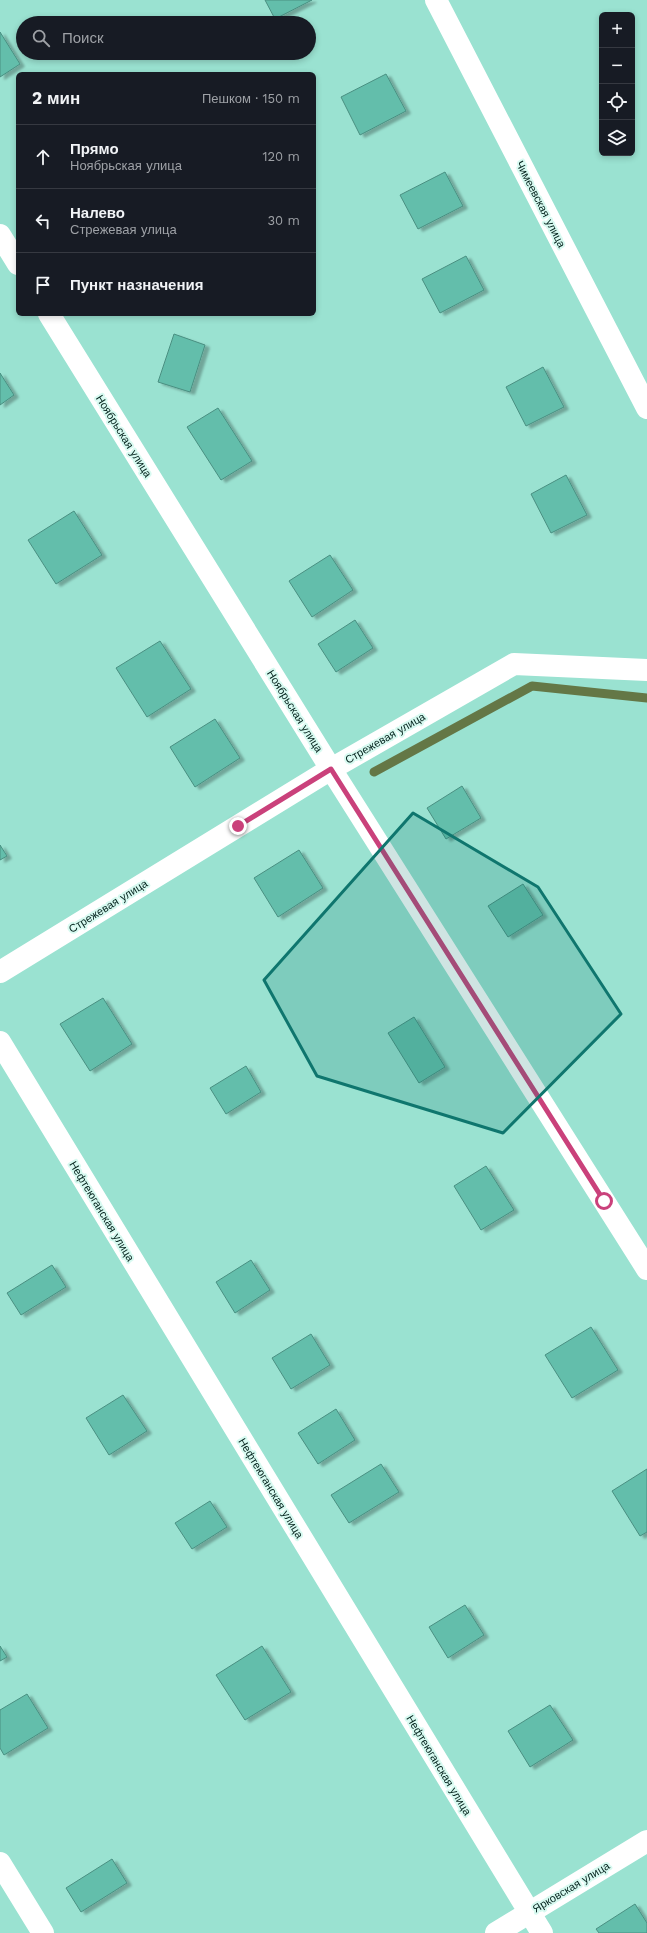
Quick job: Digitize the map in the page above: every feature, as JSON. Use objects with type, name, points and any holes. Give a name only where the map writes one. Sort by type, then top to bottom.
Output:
[{"type":"street","name":"Чимеевская улица","points":[[436,0],[647,408]]},
{"type":"street","points":[[0,235],[16,261]]},
{"type":"street","name":"Ноябрьская улица","points":[[50,316],[331,769],[647,1269]]},
{"type":"street","name":"Стрежевая улица","points":[[0,972],[331,769],[514,664],[647,670]]},
{"type":"street","name":"Нефтеюганская улица","points":[[0,1042],[542,1933]]},
{"type":"street","name":"Ярковская улица","points":[[496,1933],[647,1841]]},
{"type":"street","points":[[0,1863],[43,1933]]},
{"type":"highlighted area","points":[[413,813],[538,887],[621,1014],[503,1133],[317,1076],[264,980]]},
{"type":"building","points":[[265,0],[312,0],[281,16],[273,16]]},
{"type":"building","points":[[0,32],[16,60],[20,64],[0,77]]},
{"type":"building","points":[[386,74],[406,111],[360,135],[341,97]]},
{"type":"building","points":[[445,172],[463,206],[418,229],[400,195]]},
{"type":"building","points":[[466,256],[484,290],[440,313],[422,279]]},
{"type":"building","points":[[174,334],[205,345],[190,392],[158,382]]},
{"type":"building","points":[[543,367],[564,407],[526,426],[506,387]]},
{"type":"building","points":[[0,373],[14,395],[0,405]]},
{"type":"building","points":[[218,408],[252,461],[221,480],[187,427]]},
{"type":"building","points":[[566,475],[587,515],[551,533],[531,494]]},
{"type":"building","points":[[74,511],[102,555],[56,584],[28,540]]},
{"type":"building","points":[[330,555],[353,590],[312,617],[289,581]]},
{"type":"building","points":[[355,620],[373,648],[336,672],[318,644]]},
{"type":"building","points":[[160,641],[191,689],[147,717],[116,668]]},
{"type":"building","points":[[215,719],[240,758],[195,787],[170,747]]},
{"type":"building","points":[[462,786],[481,818],[446,839],[427,808]]},
{"type":"building","points":[[0,845],[7,856],[0,860]]},
{"type":"building","points":[[299,850],[323,888],[278,917],[254,878]]},
{"type":"building","points":[[523,884],[543,915],[508,937],[488,906]]},
{"type":"building","points":[[103,998],[132,1044],[90,1071],[60,1024]]},
{"type":"building","points":[[414,1017],[445,1067],[419,1083],[388,1033]]},
{"type":"building","points":[[246,1066],[261,1092],[226,1114],[210,1088]]},
{"type":"building","points":[[486,1166],[514,1210],[481,1230],[454,1186]]},
{"type":"building","points":[[251,1260],[270,1290],[235,1313],[216,1282]]},
{"type":"building","points":[[52,1265],[66,1287],[21,1315],[7,1293]]},
{"type":"building","points":[[591,1327],[618,1370],[572,1398],[545,1355]]},
{"type":"building","points":[[311,1334],[330,1365],[291,1389],[272,1358]]},
{"type":"building","points":[[123,1395],[147,1431],[109,1455],[86,1418]]},
{"type":"building","points":[[336,1409],[355,1440],[318,1464],[298,1433]]},
{"type":"building","points":[[381,1464],[399,1492],[349,1523],[331,1495]]},
{"type":"building","points":[[647,1469],[647,1532],[640,1536],[612,1491]]},
{"type":"building","points":[[210,1501],[227,1527],[192,1549],[175,1523]]},
{"type":"building","points":[[465,1605],[484,1635],[448,1658],[429,1627]]},
{"type":"building","points":[[0,1646],[7,1657],[0,1661]]},
{"type":"building","points":[[262,1646],[291,1692],[245,1720],[216,1675]]},
{"type":"building","points":[[27,1694],[48,1728],[4,1755],[0,1748],[0,1710]]},
{"type":"building","points":[[550,1705],[573,1740],[530,1767],[508,1731]]},
{"type":"building","points":[[112,1859],[127,1883],[81,1912],[66,1888]]},
{"type":"building","points":[[635,1904],[647,1923],[647,1933],[599,1933],[596,1929]]},
{"type":"waterway","points":[[374,772],[532,686],[647,698]]},
{"type":"route","points":[[238,826],[331,769],[604,1201]]}]
